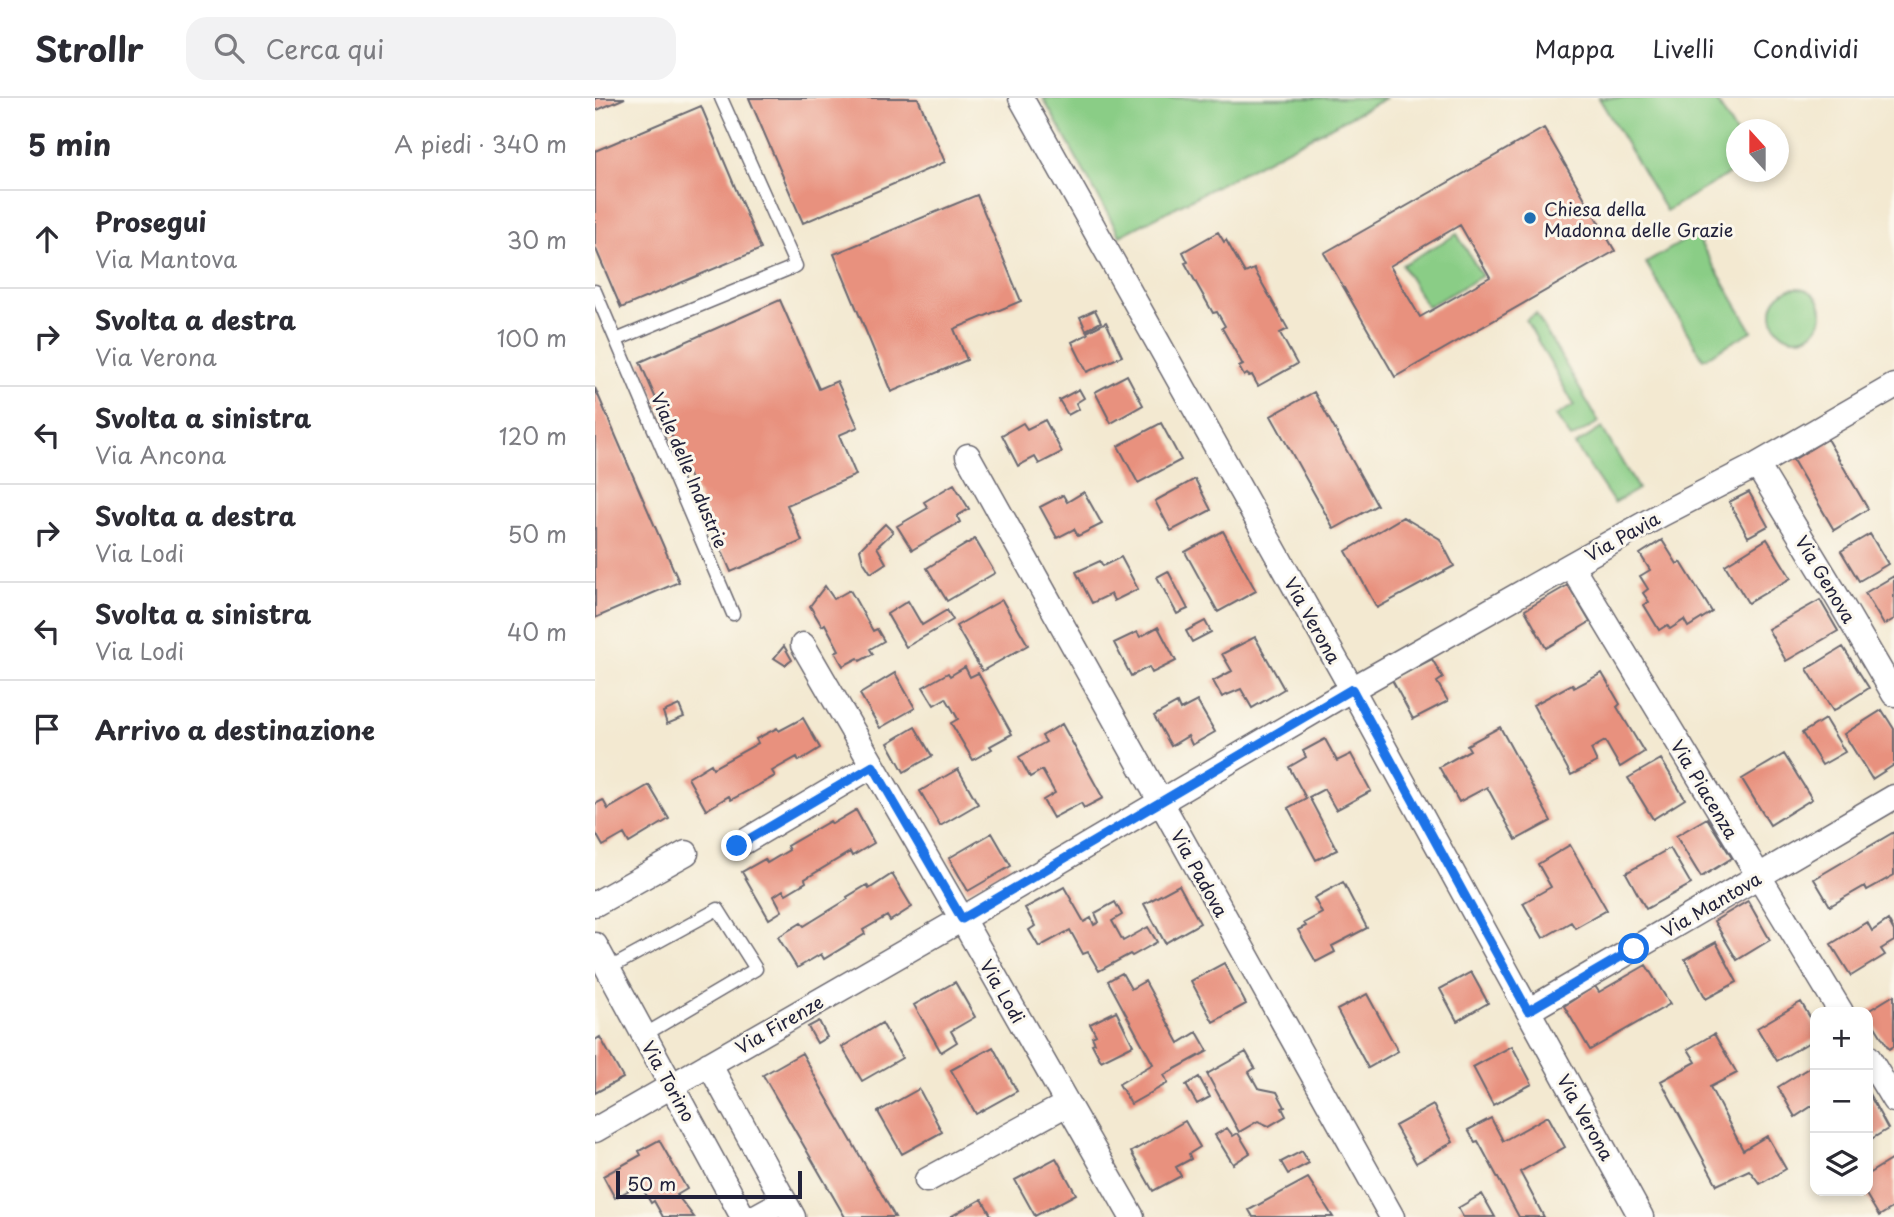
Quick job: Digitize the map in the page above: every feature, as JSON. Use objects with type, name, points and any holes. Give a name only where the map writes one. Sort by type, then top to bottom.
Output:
[{"type":"street","name":"Via Verona","points":[[1021,98],[1352,689],[1641,1217]]},
{"type":"street","name":"Via Pavia","points":[[1160,801],[1571,565],[1757,465],[1894,386]]},
{"type":"street","name":"Via Padova","points":[[968,456],[1392,1217]]},
{"type":"street","name":"Via Genova","points":[[1757,465],[1894,694]]},
{"type":"street","name":"Via Piacenza","points":[[1571,565],[1837,1007]]},
{"type":"street","name":"Via Lodi","points":[[803,645],[1132,1217]]},
{"type":"street","points":[[737,846],[873,766]]},
{"type":"street","name":"Via Mantova","points":[[1528,1011],[1894,797]]},
{"type":"street","name":"Via Firenze","points":[[595,1129],[962,919],[1160,801]]},
{"type":"street","points":[[595,904],[686,853]]},
{"type":"street","name":"Via Torino","points":[[595,945],[743,1217]]},
{"type":"street","points":[[709,1064],[789,1209],[755,1217]]},
{"type":"street","points":[[1873,1065],[1894,1100]]},
{"type":"street","points":[[927,1180],[1067,1104]]},
{"type":"lane","points":[[616,340],[796,266],[721,98]]},
{"type":"lane","name":"Viale delle Industrie","points":[[595,291],[733,614]]},
{"type":"lane","points":[[608,969],[718,909],[756,969],[644,1035]]},
{"type":"green space","points":[[1043,98],[1386,98],[1120,236]]},
{"type":"green space","points":[[1599,98],[1715,98],[1727,119],[1726,176],[1666,211]]},
{"type":"green space","points":[[1457,234],[1482,276],[1427,307],[1402,265]]},
{"type":"green space","points":[[1695,234],[1752,331],[1703,359],[1646,263]]},
{"type":"green space","points":[[1797,288],[1815,295],[1822,313],[1815,331],[1797,338],[1779,331],[1772,313],[1779,295]]},
{"type":"green space","points":[[1536,314],[1599,422],[1571,438],[1556,416],[1574,405],[1526,320]]},
{"type":"green space","points":[[1602,428],[1638,489],[1614,503],[1575,445]]},
{"type":"building","points":[[595,98],[625,98],[595,111]]},
{"type":"building","points":[[749,98],[918,98],[945,162],[803,223]]},
{"type":"building","points":[[701,106],[761,249],[621,308],[595,247],[595,151]]},
{"type":"building","points":[[1544,128],[1615,251],[1395,377],[1324,253]],"holes":[[[1460,225],[1490,277],[1420,317],[1390,266]]]},
{"type":"building","points":[[977,195],[1021,301],[954,329],[967,360],[891,392],[834,254]]},
{"type":"building","points":[[1218,232],[1224,242],[1226,240],[1245,273],[1254,269],[1288,329],[1280,333],[1297,364],[1258,386],[1252,375],[1244,376],[1239,367],[1243,365],[1222,328],[1225,326],[1217,312],[1213,313],[1185,263],[1188,262],[1183,252]]},
{"type":"building","points":[[780,300],[819,389],[837,381],[858,427],[839,435],[856,475],[787,505],[802,541],[731,572],[640,362]]},
{"type":"building","points":[[1095,310],[1101,322],[1086,330],[1080,317]]},
{"type":"building","points":[[1106,322],[1122,356],[1087,372],[1072,342]]},
{"type":"building","points":[[1127,375],[1143,405],[1111,423],[1095,392]]},
{"type":"building","points":[[595,388],[679,582],[595,618]]},
{"type":"building","points":[[1079,389],[1084,398],[1076,403],[1079,409],[1068,415],[1059,400]]},
{"type":"building","points":[[1314,392],[1377,505],[1334,529],[1271,416]]},
{"type":"building","points":[[1045,420],[1062,452],[1039,464],[1035,457],[1018,466],[1002,435],[1023,423],[1027,429]]},
{"type":"building","points":[[1161,423],[1181,460],[1138,483],[1118,446]]},
{"type":"building","points":[[1827,439],[1868,509],[1834,530],[1793,460]]},
{"type":"building","points":[[1195,479],[1211,510],[1171,531],[1155,501]]},
{"type":"building","points":[[954,484],[969,509],[957,516],[960,522],[912,550],[897,526],[928,508],[924,502]]},
{"type":"building","points":[[1084,492],[1102,524],[1078,536],[1074,529],[1057,538],[1040,507],[1063,495],[1067,502]]},
{"type":"building","points":[[1749,492],[1768,526],[1748,537],[1729,502]]},
{"type":"building","points":[[1403,517],[1440,539],[1454,566],[1377,608],[1346,551]]},
{"type":"building","points":[[885,524],[893,532],[877,547],[886,563],[871,573],[863,561],[860,549]]},
{"type":"building","points":[[1223,531],[1256,591],[1218,612],[1185,552]]},
{"type":"building","points":[[1870,534],[1888,564],[1859,581],[1841,551]]},
{"type":"building","points":[[975,539],[995,573],[947,601],[927,568]]},
{"type":"building","points":[[1767,539],[1791,578],[1748,603],[1725,565]]},
{"type":"building","points":[[1662,540],[1677,564],[1681,562],[1712,612],[1688,627],[1684,620],[1670,629],[1667,625],[1659,630],[1644,605],[1649,602],[1643,593],[1648,589],[1640,576],[1650,570],[1640,554]]},
{"type":"building","points":[[1121,557],[1138,589],[1114,601],[1111,594],[1092,603],[1076,572],[1100,561],[1103,566]]},
{"type":"building","points":[[1168,571],[1188,609],[1177,614],[1157,577]]},
{"type":"building","points":[[1894,576],[1894,619],[1884,625],[1865,593]]},
{"type":"building","points":[[1568,585],[1590,622],[1546,648],[1525,610]]},
{"type":"building","points":[[825,586],[834,599],[850,590],[873,631],[877,629],[884,641],[870,649],[873,654],[843,666],[835,652],[839,650],[825,624],[822,626],[810,606]]},
{"type":"building","points":[[1002,600],[1028,645],[982,671],[956,626]]},
{"type":"building","points":[[1820,600],[1838,631],[1786,661],[1768,629]]},
{"type":"building","points":[[908,601],[922,625],[947,610],[953,620],[906,647],[887,614]]},
{"type":"building","points":[[1205,621],[1211,632],[1192,642],[1186,631]]},
{"type":"building","points":[[1158,627],[1176,661],[1152,673],[1149,667],[1131,676],[1114,643],[1137,632],[1140,637]]},
{"type":"building","points":[[1255,637],[1284,689],[1252,708],[1241,689],[1222,697],[1213,681],[1232,671],[1222,654]]},
{"type":"building","points":[[784,646],[792,660],[785,665],[774,658]]},
{"type":"building","points":[[1843,647],[1869,688],[1833,711],[1807,669]]},
{"type":"building","points":[[1432,659],[1443,678],[1437,682],[1448,701],[1413,719],[1392,680]]},
{"type":"building","points":[[965,667],[970,677],[978,673],[1012,734],[990,746],[992,749],[973,760],[951,723],[958,719],[946,698],[934,705],[923,687]]},
{"type":"building","points":[[895,673],[915,708],[880,728],[860,694]]},
{"type":"building","points":[[1602,673],[1620,704],[1617,707],[1644,752],[1620,767],[1605,741],[1591,749],[1597,762],[1571,775],[1533,705],[1572,684],[1574,688]]},
{"type":"building","points":[[1197,701],[1215,732],[1192,745],[1188,736],[1171,746],[1154,716],[1177,703],[1180,710]]},
{"type":"building","points":[[679,705],[684,717],[667,724],[663,712]]},
{"type":"building","points":[[1882,710],[1894,729],[1894,765],[1872,779],[1844,734]]},
{"type":"building","points":[[803,718],[820,748],[799,761],[797,757],[772,771],[775,776],[731,800],[729,796],[706,810],[688,778],[711,764],[713,768],[758,743],[756,739],[777,728],[779,731]]},
{"type":"building","points":[[1825,719],[1845,752],[1822,765],[1802,733]]},
{"type":"building","points":[[1062,724],[1103,798],[1084,808],[1081,803],[1053,818],[1043,800],[1055,793],[1042,770],[1030,777],[1019,757],[1046,742],[1042,736]]},
{"type":"building","points":[[915,727],[932,756],[904,772],[888,743]]},
{"type":"building","points":[[1500,727],[1551,821],[1516,840],[1487,787],[1459,802],[1439,767],[1470,750],[1467,745]]},
{"type":"building","points":[[1325,739],[1337,761],[1351,754],[1371,791],[1336,810],[1324,789],[1309,797],[1337,850],[1316,860],[1288,808],[1306,798],[1289,767],[1306,757],[1303,751]]},
{"type":"building","points":[[1784,754],[1812,799],[1770,825],[1742,779]]},
{"type":"building","points":[[1661,759],[1685,799],[1653,819],[1628,778]]},
{"type":"building","points":[[958,769],[978,804],[940,826],[920,791]]},
{"type":"building","points":[[649,785],[669,819],[629,843],[624,834],[603,846],[595,832],[595,804],[603,800],[608,809]]},
{"type":"building","points":[[856,810],[874,843],[852,856],[850,852],[805,879],[806,882],[786,894],[783,890],[774,896],[782,911],[769,919],[742,872],[765,859],[767,863],[789,850],[787,846],[830,821],[832,824]]},
{"type":"building","points":[[1707,818],[1732,858],[1701,877],[1676,836]]},
{"type":"building","points":[[1894,832],[1894,875],[1867,890],[1865,886],[1830,906],[1814,879]]},
{"type":"building","points":[[992,833],[1011,866],[968,891],[949,858]]},
{"type":"building","points":[[1570,845],[1607,910],[1575,928],[1571,922],[1543,938],[1523,903],[1551,887],[1538,864]]},
{"type":"building","points":[[1670,848],[1691,884],[1646,909],[1626,873]]},
{"type":"building","points":[[892,874],[912,907],[890,921],[887,916],[863,930],[865,934],[824,959],[821,954],[797,968],[778,937],[801,923],[804,926],[867,885],[869,889]]},
{"type":"building","points":[[1343,882],[1367,928],[1332,946],[1335,952],[1316,962],[1298,930],[1306,926],[1304,923],[1322,913],[1314,898]]},
{"type":"building","points":[[1179,885],[1200,923],[1165,943],[1144,904]]},
{"type":"building","points":[[1064,887],[1084,922],[1091,918],[1094,925],[1099,922],[1095,913],[1115,902],[1122,915],[1112,921],[1123,941],[1148,927],[1157,942],[1099,971],[1088,952],[1083,954],[1070,930],[1039,947],[1029,930],[1035,926],[1025,908]]},
{"type":"building","points":[[1748,901],[1770,940],[1737,960],[1714,921]]},
{"type":"building","points":[[1888,920],[1894,931],[1894,941],[1881,949],[1885,955],[1851,976],[1831,944],[1867,922],[1872,931]]},
{"type":"building","points":[[1716,942],[1737,982],[1706,999],[1685,959]]},
{"type":"building","points":[[1224,963],[1246,1004],[1213,1022],[1191,981]]},
{"type":"building","points":[[1646,965],[1670,1004],[1590,1050],[1564,1006],[1595,986],[1599,992]]},
{"type":"building","points":[[1471,972],[1488,1003],[1457,1021],[1440,989]]},
{"type":"building","points":[[1122,973],[1131,989],[1145,981],[1179,1043],[1197,1032],[1208,1051],[1164,1075],[1168,1083],[1131,1104],[1119,1084],[1153,1064],[1108,981]]},
{"type":"building","points":[[955,982],[975,1017],[951,1031],[957,1042],[941,1052],[914,1005]]},
{"type":"building","points":[[1367,994],[1398,1051],[1368,1068],[1337,1010]]},
{"type":"building","points":[[1894,995],[1894,1046],[1889,1049],[1873,1023],[1873,1008]]},
{"type":"building","points":[[1801,1002],[1810,1017],[1810,1042],[1777,1061],[1757,1028]]},
{"type":"building","points":[[1116,1011],[1133,1045],[1101,1061],[1092,1044],[1095,1043],[1092,1037],[1096,1035],[1090,1024]]},
{"type":"building","points":[[819,1021],[827,1037],[817,1043],[808,1027]]},
{"type":"building","points":[[882,1023],[902,1058],[862,1081],[842,1047]]},
{"type":"building","points":[[1714,1034],[1737,1073],[1710,1087],[1743,1150],[1767,1136],[1786,1169],[1760,1184],[1749,1170],[1717,1185],[1661,1081],[1696,1062],[1688,1049]]},
{"type":"building","points":[[600,1037],[623,1078],[595,1093],[595,1040]]},
{"type":"building","points":[[1512,1046],[1532,1084],[1493,1105],[1473,1067]]},
{"type":"building","points":[[993,1047],[1017,1091],[976,1114],[951,1070]]},
{"type":"building","points":[[1246,1052],[1255,1068],[1249,1072],[1258,1088],[1277,1092],[1285,1107],[1282,1108],[1286,1116],[1269,1126],[1258,1121],[1239,1132],[1207,1074]]},
{"type":"building","points":[[802,1053],[895,1217],[845,1217],[763,1075]]},
{"type":"building","points":[[1810,1067],[1810,1107],[1795,1117],[1778,1087]]},
{"type":"building","points":[[1199,1077],[1210,1097],[1197,1104],[1186,1085]]},
{"type":"building","points":[[919,1089],[942,1132],[902,1154],[878,1112]]},
{"type":"building","points":[[1873,1101],[1888,1129],[1873,1138]]},
{"type":"building","points":[[1433,1105],[1453,1142],[1416,1163],[1395,1126]]},
{"type":"building","points":[[1548,1116],[1565,1147],[1520,1172],[1544,1217],[1519,1217],[1478,1141],[1475,1142],[1468,1130],[1491,1118],[1503,1141]]},
{"type":"building","points":[[1185,1121],[1200,1147],[1189,1154],[1191,1159],[1176,1167],[1181,1176],[1153,1191],[1131,1152]]},
{"type":"building","points":[[1227,1128],[1233,1136],[1238,1133],[1250,1153],[1233,1164],[1215,1135]]},
{"type":"building","points":[[659,1140],[687,1189],[677,1195],[694,1217],[663,1217],[640,1184],[615,1198],[603,1176],[641,1155],[639,1151]]},
{"type":"building","points":[[1302,1151],[1309,1163],[1288,1174],[1281,1162]]},
{"type":"building","points":[[1056,1158],[1076,1194],[1035,1216],[1015,1180]]},
{"type":"building","points":[[1894,1158],[1894,1207],[1879,1216],[1867,1196],[1873,1196],[1873,1171]]},
{"type":"building","points":[[1308,1178],[1333,1217],[1253,1217],[1249,1210]]},
{"type":"building","points":[[1482,1194],[1495,1217],[1463,1217],[1458,1208]]},
{"type":"building","points":[[982,1199],[992,1217],[950,1217]]},
{"type":"place","name":"Chiesa della Madonna delle Grazie","points":[[1530,218]]},
{"type":"route","points":[[737,846],[873,766],[962,919],[1352,689],[1528,1011],[1634,949]]}]
